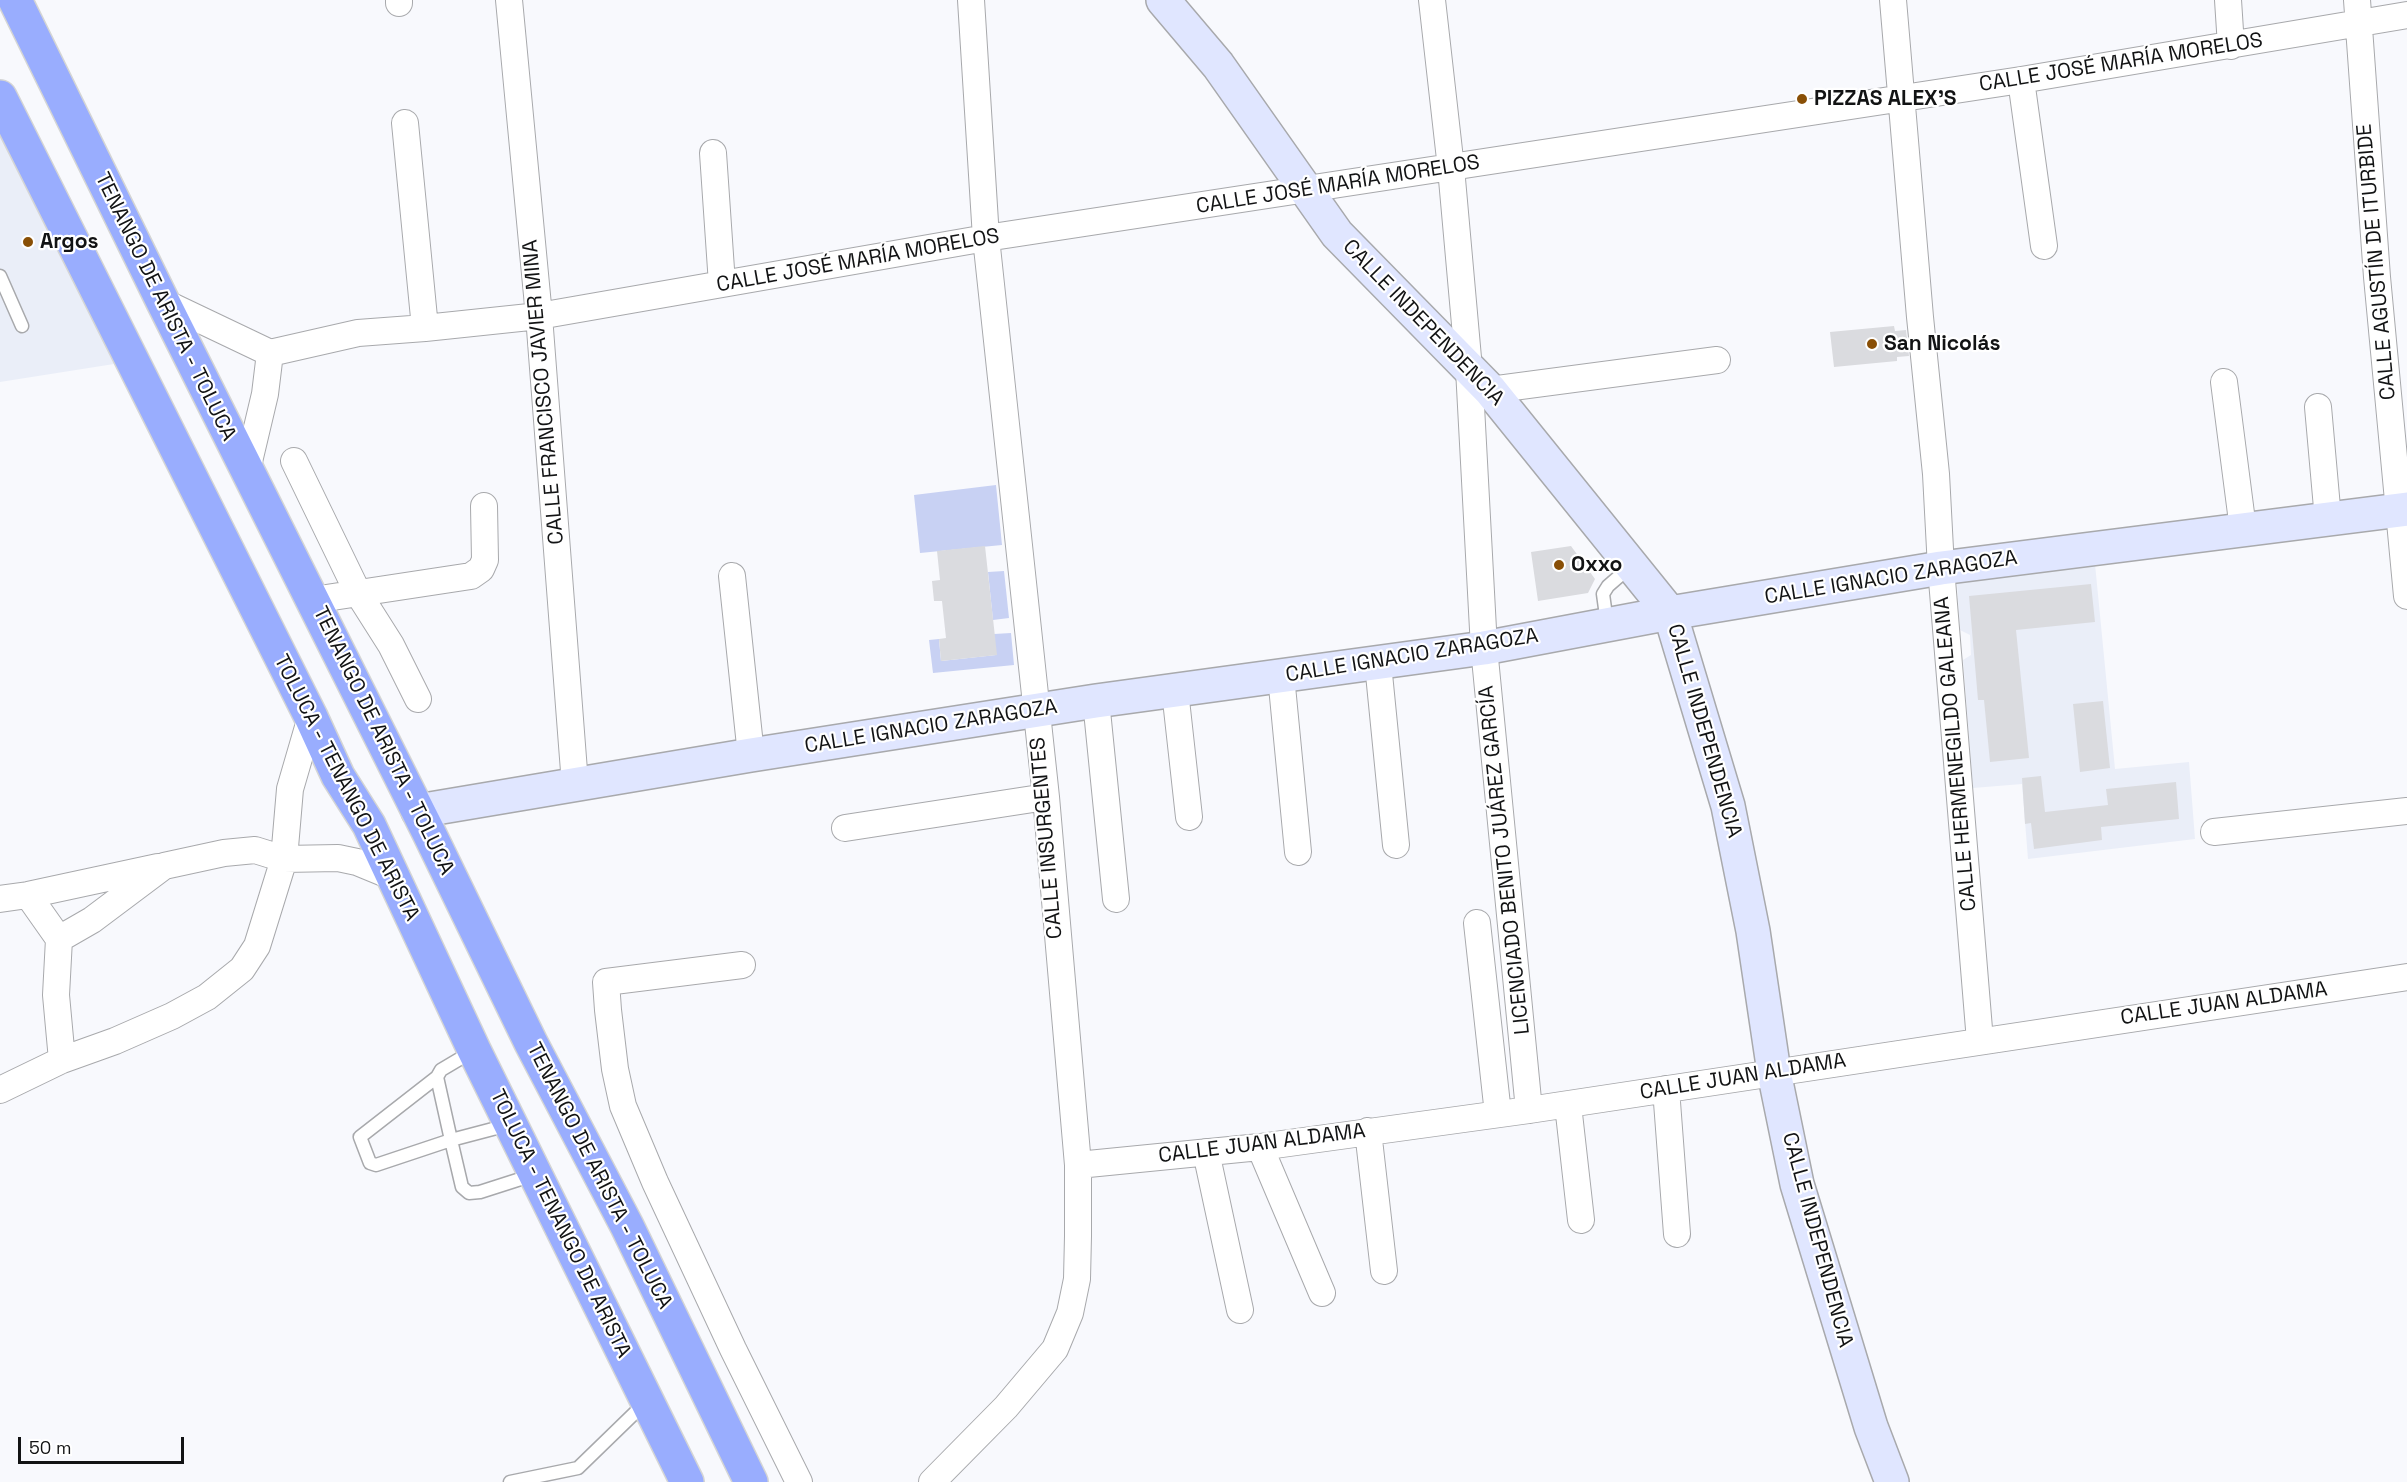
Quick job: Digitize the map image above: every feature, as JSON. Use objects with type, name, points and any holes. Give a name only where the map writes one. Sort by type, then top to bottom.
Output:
[{"type":"highway","name":"TENANGO DE ARISTA - TOLUCA","points":[[15,0],[531,1043],[627,1226],[751,1482]]},
{"type":"highway","name":"TOLUCA - TENANGO DE ARISTA","points":[[0,97],[311,717],[338,776],[369,825],[474,1050],[687,1482]]},
{"type":"street","name":"CALLE FRANCISCO JAVIER MINA","points":[[509,0],[539,316],[575,784]]},
{"type":"street","name":"CALLE INSURGENTES","points":[[932,1482],[1006,1407],[1055,1349],[1070,1313],[1077,1279],[1078,1165],[1046,797],[986,238],[970,0]]},
{"type":"street","name":"CALLE INDEPENDENCIA","points":[[1163,0],[1218,65],[1337,234],[1480,380],[1670,612],[1728,806],[1753,931],[1774,1072],[1797,1184],[1871,1427],[1892,1482]]},
{"type":"street","name":"LICENCIADO BENITO JUÁREZ GARCÍA","points":[[1432,0],[1451,168],[1480,380],[1484,648],[1530,1110]]},
{"type":"street","name":"CALLE HERMENEGILDO GALEANA","points":[[1893,0],[1936,474],[1941,568],[1980,1041]]},
{"type":"street","points":[[2228,0],[2231,46]]},
{"type":"street","name":"CALLE JOSÉ MARÍA MORELOS","points":[[270,353],[358,333],[539,316],[986,238],[1902,99],[2231,46],[2358,11],[2407,15]]},
{"type":"street","name":"CALLE AGUSTÍN DE ITURBIDE","points":[[2358,11],[2377,277],[2403,510],[2407,596]]},
{"type":"street","points":[[2021,80],[2044,246]]},
{"type":"street","points":[[405,123],[425,328]]},
{"type":"street","points":[[712,153],[722,284]]},
{"type":"street","points":[[163,302],[270,353],[265,393],[247,470]]},
{"type":"street","points":[[1480,380],[1718,360]]},
{"type":"street","points":[[2224,382],[2243,529]]},
{"type":"street","points":[[2318,407],[2328,519]]},
{"type":"street","points":[[294,461],[358,592],[391,645],[418,699]]},
{"type":"street","points":[[313,600],[471,576],[481,569],[485,560],[484,506]]},
{"type":"street","name":"CALLE IGNACIO ZARAGOZA","points":[[418,812],[575,784],[1036,710],[1484,648],[1670,612],[1941,568],[2403,510]]},
{"type":"street","points":[[732,576],[751,755]]},
{"type":"street","points":[[1378,664],[1396,845]]},
{"type":"street","points":[[1281,676],[1298,852]]},
{"type":"street","points":[[1175,691],[1189,817]]},
{"type":"street","points":[[1096,701],[1116,899]]},
{"type":"street","points":[[0,1090],[62,1060],[115,1041],[172,1016],[207,997],[242,969],[257,946],[285,859],[290,789],[311,717]]},
{"type":"street","points":[[845,828],[1046,797]]},
{"type":"street","points":[[2214,832],[2407,811]]},
{"type":"street","points":[[0,899],[28,895],[196,858],[255,850],[285,859],[338,858],[357,862],[392,876]]},
{"type":"street","points":[[59,939],[92,920],[164,866]]},
{"type":"street","points":[[28,895],[59,939],[56,995],[62,1060]]},
{"type":"street","points":[[1477,923],[1498,1114]]},
{"type":"street","points":[[742,965],[606,982],[608,1010],[615,1069],[623,1106],[655,1182],[733,1350],[799,1482]]},
{"type":"street","name":"CALLE JUAN ALDAMA","points":[[1078,1165],[1260,1147],[1568,1105],[2407,977]]},
{"type":"street","points":[[1666,1089],[1677,1234]]},
{"type":"street","points":[[1568,1105],[1581,1220]]},
{"type":"street","points":[[1368,1131],[1384,1271]]},
{"type":"street","points":[[1260,1147],[1322,1293]]},
{"type":"street","points":[[1206,1152],[1240,1310]]},
{"type":"lane","points":[[0,276],[22,326]]},
{"type":"lane","points":[[1608,624],[1603,594],[1608,586],[1632,565]]},
{"type":"lane","points":[[474,1050],[441,1070],[437,1077],[363,1133],[360,1143],[372,1165],[512,1124]]},
{"type":"lane","points":[[437,1077],[462,1187],[469,1193],[480,1192],[537,1174]]},
{"type":"lane","points":[[510,1482],[578,1468],[647,1401]]},
{"type":"shaded area","name":"Argos","points":[[0,121],[114,364],[0,382]]},
{"type":"shaded area","points":[[996,485],[1002,545],[920,553],[914,495]]},
{"type":"shaded area","points":[[2095,564],[2115,769],[2189,762],[2195,839],[2028,859],[2022,784],[1973,788],[1963,660],[1971,655],[1970,635],[1960,630],[1957,583]]},
{"type":"shaded area","points":[[1004,571],[1009,618],[993,620],[988,572]]},
{"type":"shaded area","points":[[1011,633],[1014,665],[933,673],[929,640],[939,639],[941,661],[996,655],[994,634]]},
{"type":"building","name":"San Nicolás","points":[[1894,326],[1895,331],[1906,330],[1909,356],[1897,357],[1897,361],[1834,367],[1830,332]]},
{"type":"building","points":[[985,546],[997,655],[941,661],[939,639],[946,638],[942,601],[934,601],[932,581],[940,580],[937,551]]},
{"type":"building","name":"Oxxo","points":[[1571,546],[1595,579],[1588,593],[1538,601],[1531,552]]},
{"type":"building","points":[[2091,584],[2095,622],[2016,630],[2029,758],[1990,762],[1984,700],[1978,700],[1969,596]]},
{"type":"building","points":[[2103,701],[2110,768],[2080,772],[2073,704]]},
{"type":"building","points":[[2041,776],[2045,812],[2108,805],[2106,789],[2176,782],[2179,819],[2101,827],[2102,840],[2034,849],[2031,823],[2025,824],[2022,778]]},
{"type":"place","name":"PIZZAS ALEX'S","points":[[1802,99]]},
{"type":"place","name":"Argos","points":[[28,242]]},
{"type":"place","name":"San Nicolás","points":[[1872,344]]},
{"type":"place","name":"Oxxo","points":[[1559,565]]}]
